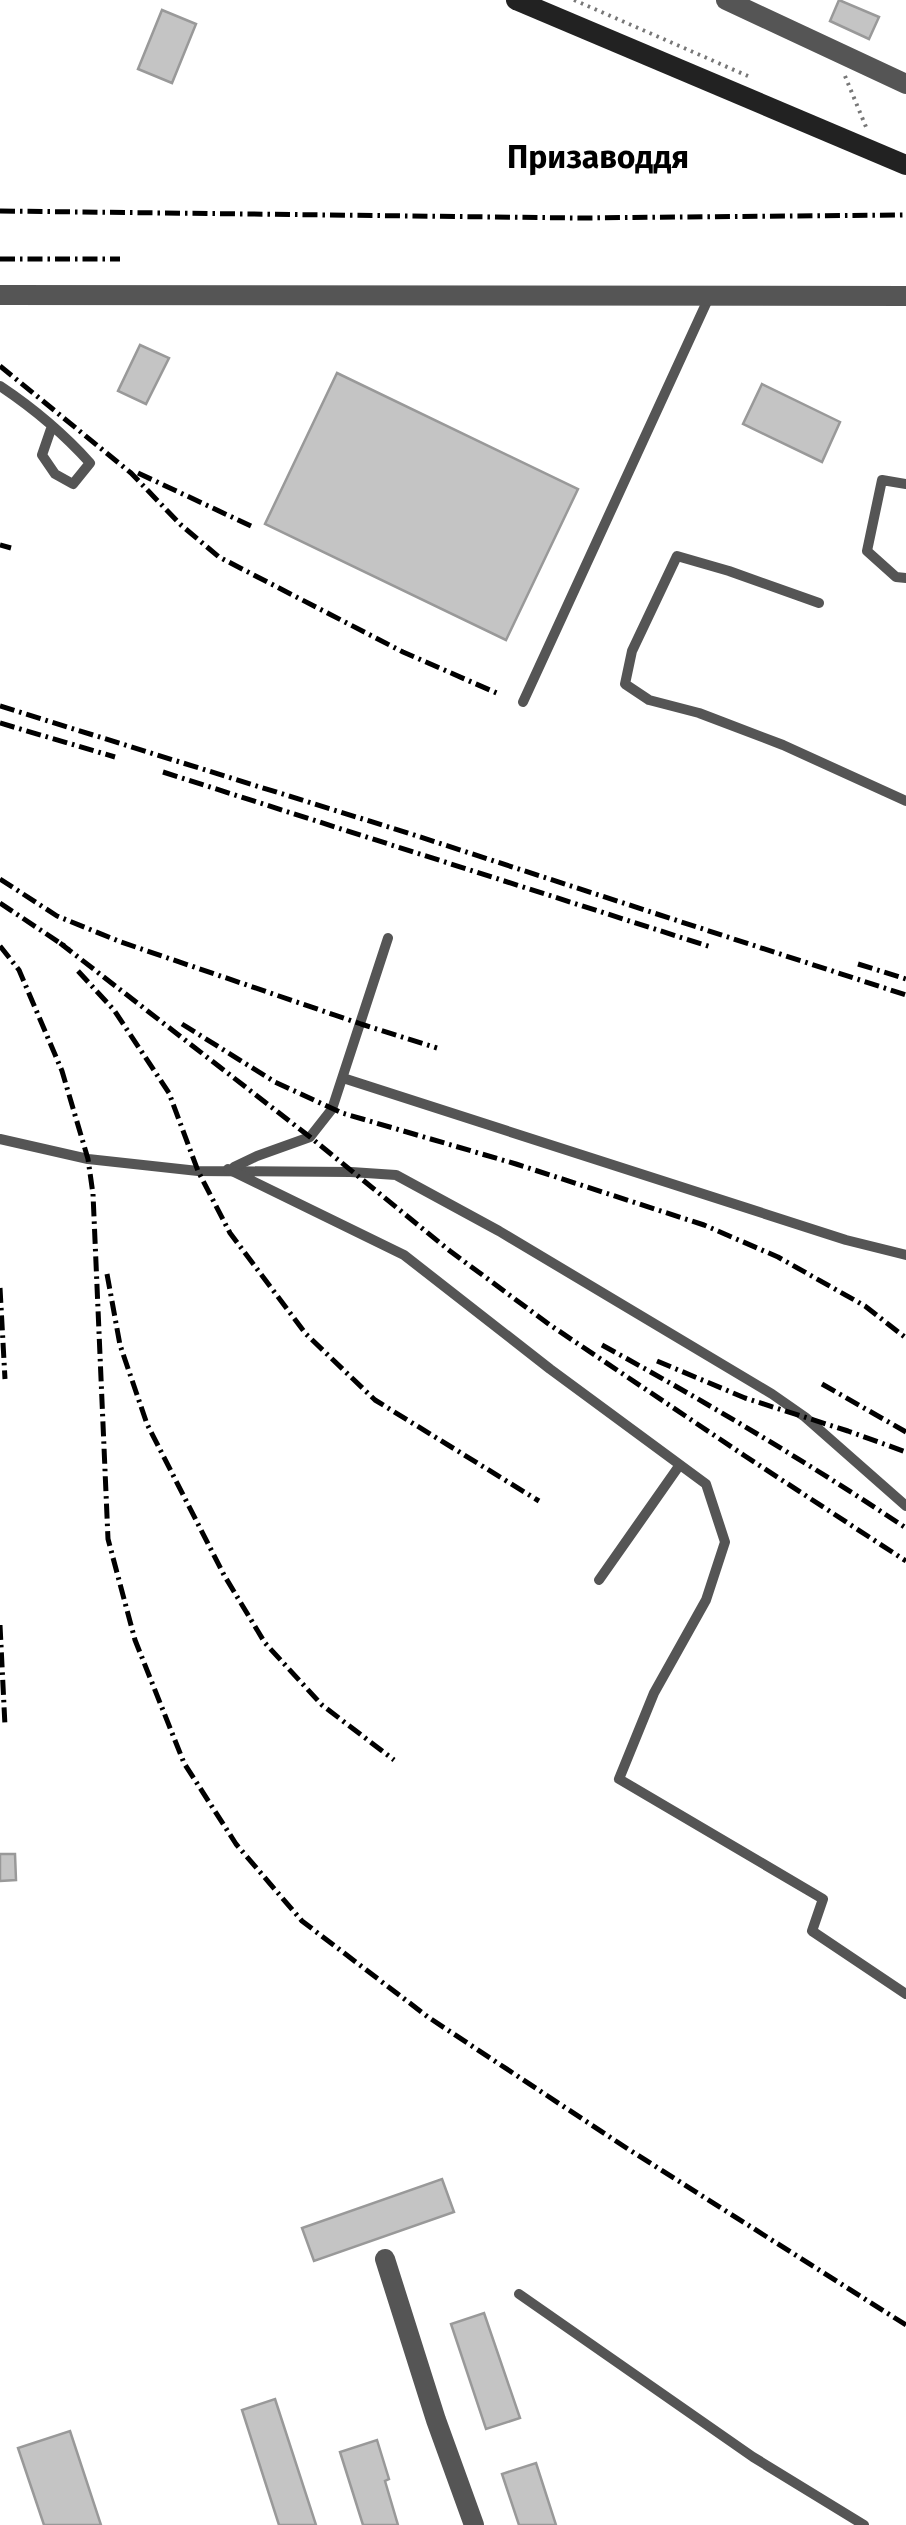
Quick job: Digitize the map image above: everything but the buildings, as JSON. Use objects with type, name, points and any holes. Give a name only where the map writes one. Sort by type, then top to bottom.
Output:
[{"type":"main road","points":[[516,0],[906,165]]},
{"type":"street","points":[[726,0],[906,84]]},
{"type":"street","points":[[0,295],[906,296]]},
{"type":"street","points":[[384,2259],[474,2525]]},
{"type":"lane","points":[[523,702],[710,296]]},
{"type":"lane","points":[[0,386],[30,406],[52,426],[90,463],[72,484],[55,474],[42,455],[52,426]]},
{"type":"lane","points":[[906,484],[882,480],[867,551],[896,577],[906,578]]},
{"type":"lane","points":[[819,603],[729,570],[677,556],[632,651],[625,684],[649,700],[700,713],[783,745],[906,801]]},
{"type":"lane","points":[[228,1170],[310,1137],[332,1109],[388,938]]},
{"type":"lane","points":[[342,1078],[828,1234],[906,1255]]},
{"type":"lane","points":[[0,1139],[88,1159],[198,1171],[396,1175],[499,1231],[772,1394],[906,1506]]},
{"type":"lane","points":[[228,1170],[404,1255],[550,1370],[706,1484],[725,1542],[706,1600],[654,1692],[619,1778],[823,1899],[812,1931],[906,1994]]},
{"type":"lane","points":[[600,1580],[679,1466]]},
{"type":"lane","points":[[520,2294],[753,2457],[864,2525]]},
{"type":"path","points":[[574,0],[756,79]]},
{"type":"path","points":[[839,52],[840,70],[866,127]]},
{"type":"railway","points":[[0,211],[579,218],[906,215]]},
{"type":"railway","points":[[0,259],[120,259]]},
{"type":"railway","points":[[0,366],[131,473],[181,525],[219,557],[403,652],[499,694]]},
{"type":"railway","points":[[138,473],[251,526]]},
{"type":"railway","points":[[0,545],[11,548]]},
{"type":"railway","points":[[0,706],[906,995]]},
{"type":"railway","points":[[0,723],[115,757]]},
{"type":"railway","points":[[163,772],[711,947]]},
{"type":"railway","points":[[0,879],[57,916],[121,942],[437,1048]]},
{"type":"railway","points":[[0,903],[69,949]]},
{"type":"railway","points":[[60,943],[450,1251],[550,1325],[906,1561]]},
{"type":"railway","points":[[0,946],[19,970],[62,1071],[88,1159],[93,1194],[108,1539],[135,1640],[184,1763],[236,1844],[302,1921],[428,2017],[906,2325]]},
{"type":"railway","points":[[858,964],[906,979]]},
{"type":"railway","points":[[78,971],[114,1010],[169,1093],[198,1171],[230,1233],[306,1334],[375,1400],[539,1501]]},
{"type":"railway","points":[[182,1024],[275,1082],[342,1113],[704,1225],[778,1257],[865,1306],[906,1338]]},
{"type":"railway","points":[[107,1274],[120,1345],[147,1424],[224,1575],[265,1643],[322,1705],[394,1760]]},
{"type":"railway","points":[[0,1288],[5,1379]]},
{"type":"railway","points":[[602,1345],[756,1433],[906,1528]]},
{"type":"railway","points":[[657,1361],[745,1398],[906,1452]]},
{"type":"railway","points":[[822,1384],[906,1432]]},
{"type":"railway","points":[[0,1625],[5,1726]]},
{"type":"district","name":"Призаводдя","points":[[598,157]]}]
